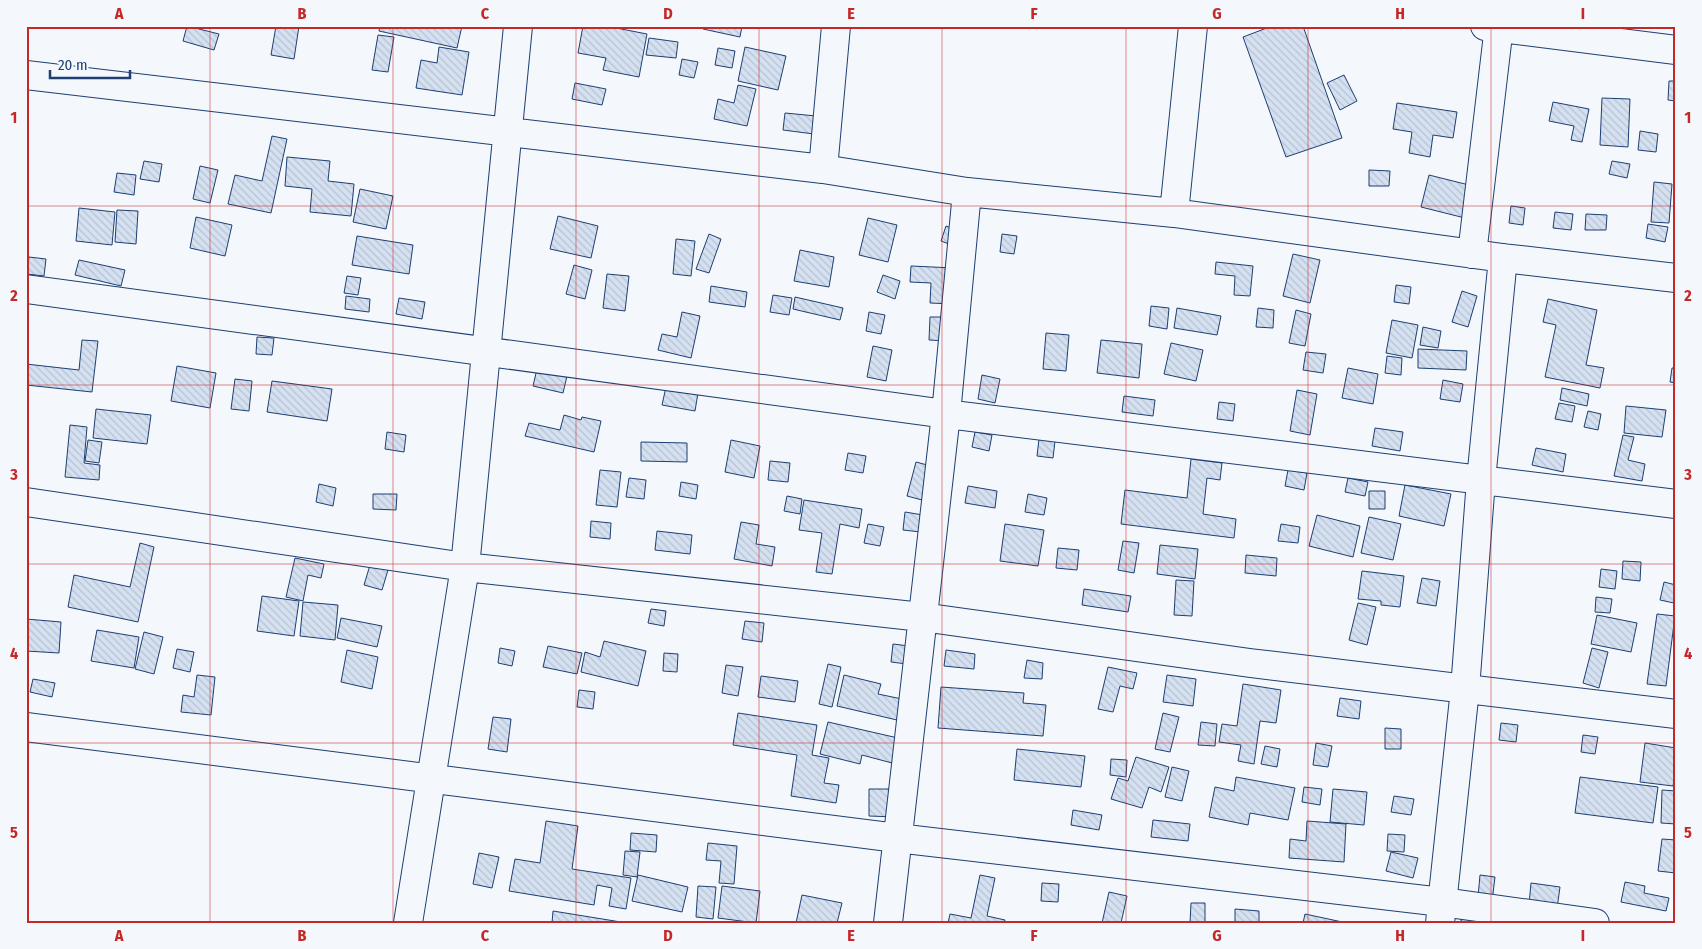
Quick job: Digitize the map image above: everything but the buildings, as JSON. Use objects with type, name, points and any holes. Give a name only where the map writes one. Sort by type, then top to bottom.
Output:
[{"type":"street","points":[[408,923],[465,567],[518,26]]},
{"type":"street","points":[[824,169],[836,26]]},
{"type":"street","points":[[1174,214],[1193,26]]},
{"type":"street","points":[[1472,254],[1494,27],[1666,41]]},
{"type":"street","points":[[26,75],[824,169],[967,192],[1174,214],[1503,258],[1676,278]]},
{"type":"street","points":[[888,923],[946,414],[967,192]]},
{"type":"street","points":[[1441,912],[1465,689],[1481,480],[1503,258]]},
{"type":"street","points":[[26,289],[485,353],[946,414],[1676,504]]},
{"type":"street","points":[[26,502],[465,567],[922,617],[1250,663],[1676,714]]},
{"type":"street","points":[[26,727],[897,838],[1441,912],[1595,923]]}]
